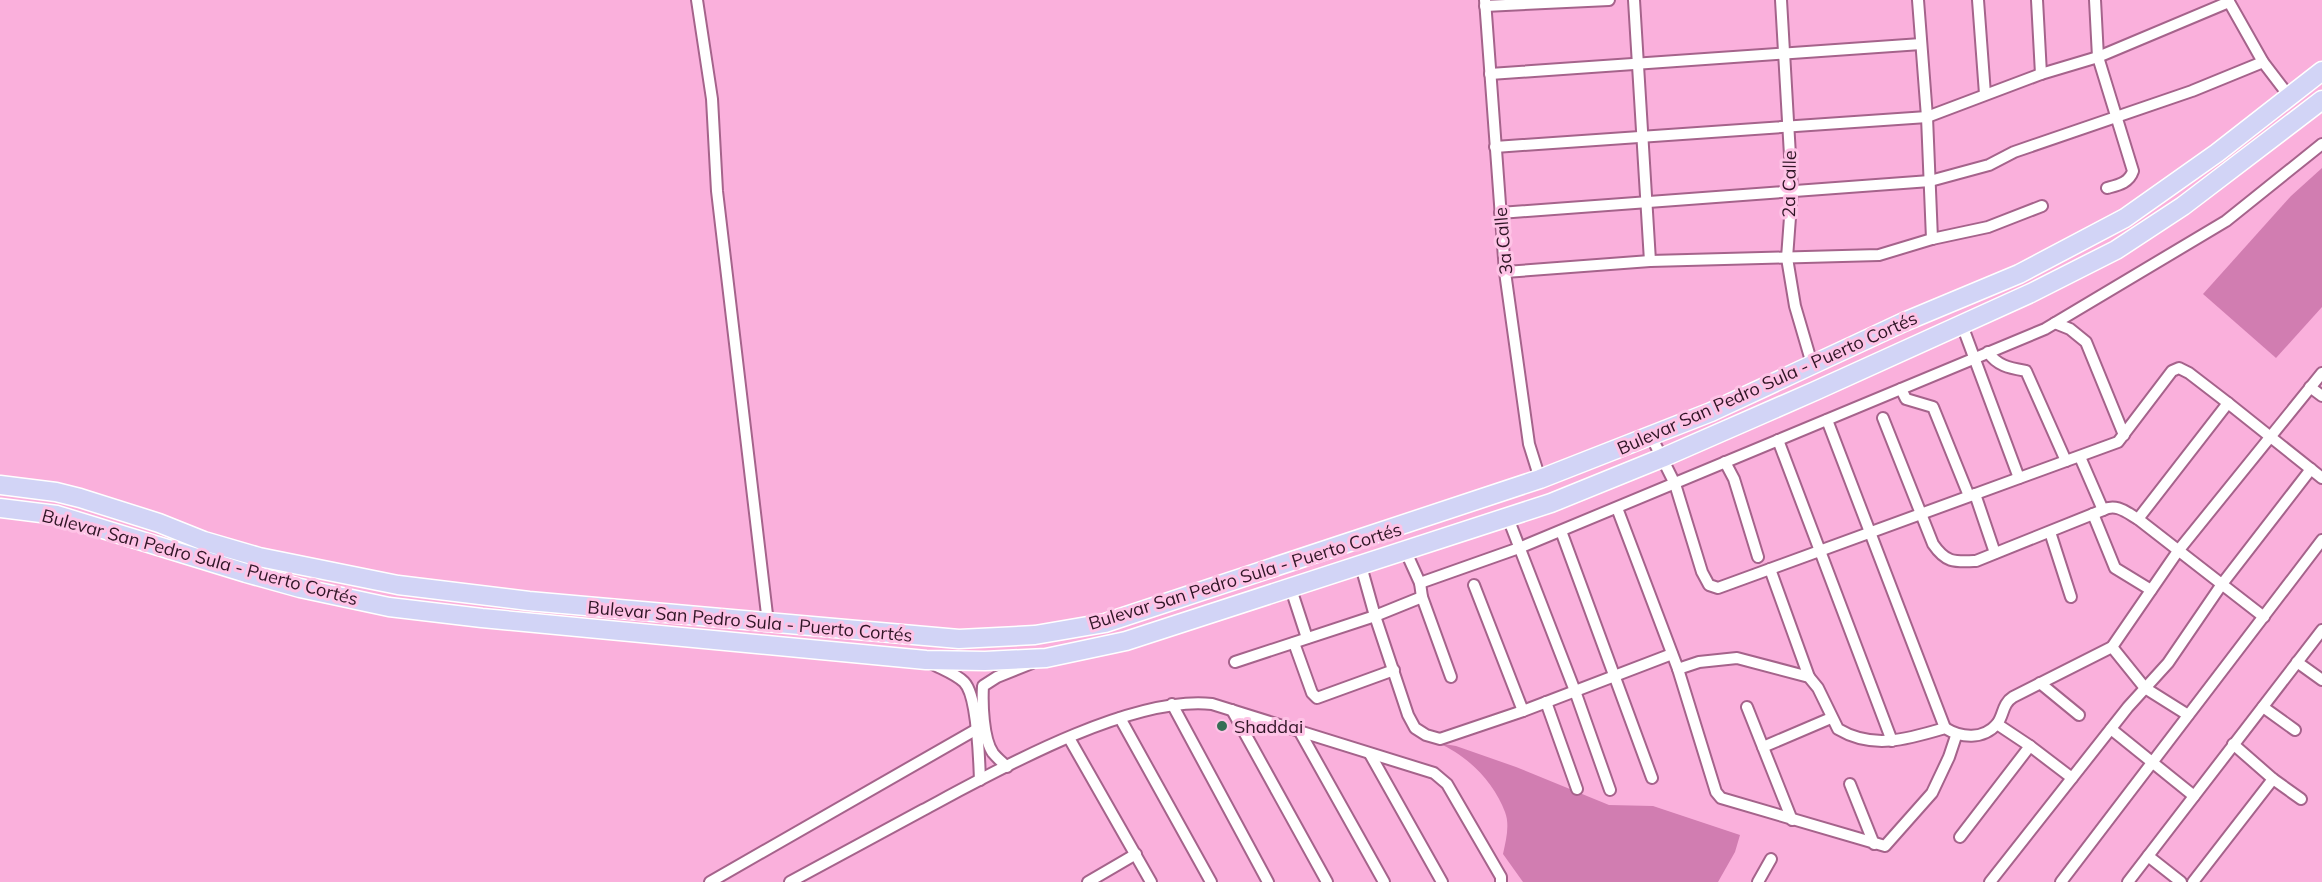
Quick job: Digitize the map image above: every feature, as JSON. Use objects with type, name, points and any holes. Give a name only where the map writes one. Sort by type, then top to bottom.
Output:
[{"type":"highway","name":"Bulevar San Pedro Sula - Puerto Cortés","points":[[0,485],[56,492],[80,498],[259,557],[344,575],[471,596],[959,639],[1035,635],[1105,623],[1540,479],[1711,412],[1904,322],[2019,274],[2125,218],[2217,153],[2322,71]]},
{"type":"highway","name":"Bulevar San Pedro Sula - Puerto Cortés","points":[[0,508],[57,515],[246,573],[389,607],[482,618],[926,660],[985,661],[1046,658],[1126,641],[1406,552],[1551,503],[1662,458],[1962,325],[2116,250],[2183,206],[2322,99]]},
{"type":"highway","points":[[626,632],[630,627],[637,625],[684,629],[686,620],[673,614]]},
{"type":"highway","points":[[706,639],[694,632],[693,625],[701,623],[756,629],[768,622]]},
{"type":"street","points":[[696,0],[712,99],[717,191],[768,622]]},
{"type":"street","points":[[1485,3],[1609,0]]},
{"type":"street","points":[[1634,0],[1650,261]]},
{"type":"street","name":"2a Calle","points":[[1781,0],[1786,53],[1792,190],[1787,258],[1795,306],[1812,364]]},
{"type":"street","points":[[1918,0],[1927,117],[1932,239]]},
{"type":"street","points":[[1978,0],[1985,94]]},
{"type":"street","points":[[2037,0],[2041,74]]},
{"type":"street","points":[[2095,0],[2098,57],[2133,171],[2129,179],[2107,188]]},
{"type":"street","points":[[1495,147],[1927,117],[2041,74],[2098,57],[2228,1],[2264,62],[2289,96]]},
{"type":"street","name":"3a Calle","points":[[1485,3],[1505,272],[1528,444],[1540,479]]},
{"type":"street","points":[[1490,74],[1922,44]]},
{"type":"street","points":[[1500,213],[1930,181],[1989,165],[2014,152],[2193,91],[2264,62]]},
{"type":"street","points":[[1420,583],[1520,548],[2055,323],[2226,221],[2322,144]]},
{"type":"street","points":[[1505,272],[1650,261],[1879,255],[1932,239],[1988,227],[2042,206]]},
{"type":"street","points":[[2055,323],[2070,329],[2086,342],[2124,435]]},
{"type":"street","points":[[1962,325],[2019,478]]},
{"type":"street","points":[[1988,352],[1993,360],[2002,366],[2026,372],[2066,461]]},
{"type":"street","points":[[1652,436],[1675,484],[1702,572],[1709,585],[1718,588],[2118,442],[2172,371],[2180,368],[2322,478]]},
{"type":"street","points":[[1827,420],[1945,728],[1956,736],[1976,735],[1988,731],[1997,724],[2006,701],[2112,646],[2178,551],[2322,373]]},
{"type":"street","points":[[2310,387],[2322,396]]},
{"type":"street","points":[[1901,389],[1906,399],[1933,407],[1995,553]]},
{"type":"street","points":[[2138,519],[2228,403]]},
{"type":"street","points":[[1883,418],[1920,514],[1933,544],[1942,556],[1956,562],[1976,561],[2111,506],[2138,519],[2264,617]]},
{"type":"street","points":[[1778,440],[1892,741]]},
{"type":"street","points":[[2080,456],[2115,568],[2151,590]]},
{"type":"street","points":[[1725,462],[1734,479],[1758,557]]},
{"type":"street","points":[[1990,882],[2111,729],[2168,663],[2222,584],[2311,469]]},
{"type":"street","points":[[1617,508],[1678,669],[1716,792],[1721,798],[1885,846],[1932,793],[1950,757],[1956,736]]},
{"type":"street","points":[[1508,518],[1575,691],[1610,790]]},
{"type":"street","points":[[1561,531],[1652,778]]},
{"type":"street","points":[[2050,532],[2071,597]]},
{"type":"street","points":[[2061,882],[2322,540]]},
{"type":"street","points":[[1406,552],[1420,583],[1422,597],[1451,677]]},
{"type":"street","points":[[1361,566],[1375,616],[1415,728],[1426,735],[1440,739],[1523,711],[1672,654]]},
{"type":"street","points":[[1770,569],[1809,677],[1818,688],[1838,729],[1870,742],[1911,738],[1945,728]]},
{"type":"street","points":[[1474,585],[1523,711]]},
{"type":"street","points":[[1291,589],[1307,638]]},
{"type":"street","points":[[1235,662],[1375,616],[1422,597]]},
{"type":"street","points":[[2128,882],[2322,630]]},
{"type":"street","points":[[1294,643],[1312,693],[1317,698],[1394,670]]},
{"type":"street","points":[[2112,646],[2145,688],[2188,715]]},
{"type":"street","points":[[1007,767],[991,751],[985,730],[983,686],[997,677],[1046,658]]},
{"type":"street","points":[[1678,669],[1699,662],[1737,658],[1809,677]]},
{"type":"street","points":[[926,660],[963,680],[969,687],[976,729],[980,780]]},
{"type":"street","points":[[2298,662],[2322,680]]},
{"type":"street","points":[[2040,683],[2079,715]]},
{"type":"street","points":[[790,882],[980,780],[1069,738],[1120,718],[1172,704],[1193,702],[1212,704],[1434,773],[1442,778],[1495,866],[1501,882]]},
{"type":"street","points":[[1546,702],[1577,789]]},
{"type":"street","points":[[1172,704],[1268,882]]},
{"type":"street","points":[[1747,706],[1792,820]]},
{"type":"street","points":[[2263,707],[2295,730]]},
{"type":"street","points":[[1232,710],[1327,882]]},
{"type":"street","points":[[1120,718],[1211,882]]},
{"type":"street","points":[[1763,747],[1832,718]]},
{"type":"street","points":[[1997,724],[2031,746],[2072,778]]},
{"type":"street","points":[[710,882],[976,729]]},
{"type":"street","points":[[2111,729],[2194,796]]},
{"type":"street","points":[[1300,732],[1384,882]]},
{"type":"street","points":[[1069,738],[1151,882]]},
{"type":"street","points":[[2233,744],[2301,799]]},
{"type":"street","points":[[1960,837],[2031,746]]},
{"type":"street","points":[[1370,754],[1442,882]]},
{"type":"street","points":[[2193,882],[2273,778]]},
{"type":"street","points":[[1851,784],[1874,844]]},
{"type":"street","points":[[1088,882],[1136,854]]},
{"type":"street","points":[[2148,856],[2181,882]]},
{"type":"street","points":[[1758,882],[1771,859]]},
{"type":"street","points":[[807,882],[810,871]]},
{"type":"shaded area","points":[[2322,168],[2322,307],[2276,358],[2203,294],[2291,196]]},
{"type":"shaded area","points":[[1438,743],[1456,746],[1516,767],[1609,805],[1653,806],[1740,835],[1735,852],[1718,882],[1523,882],[1503,854],[1507,822],[1505,812],[1494,790],[1469,762]]},
{"type":"place","name":"Shaddai","points":[[1222,726]]}]
